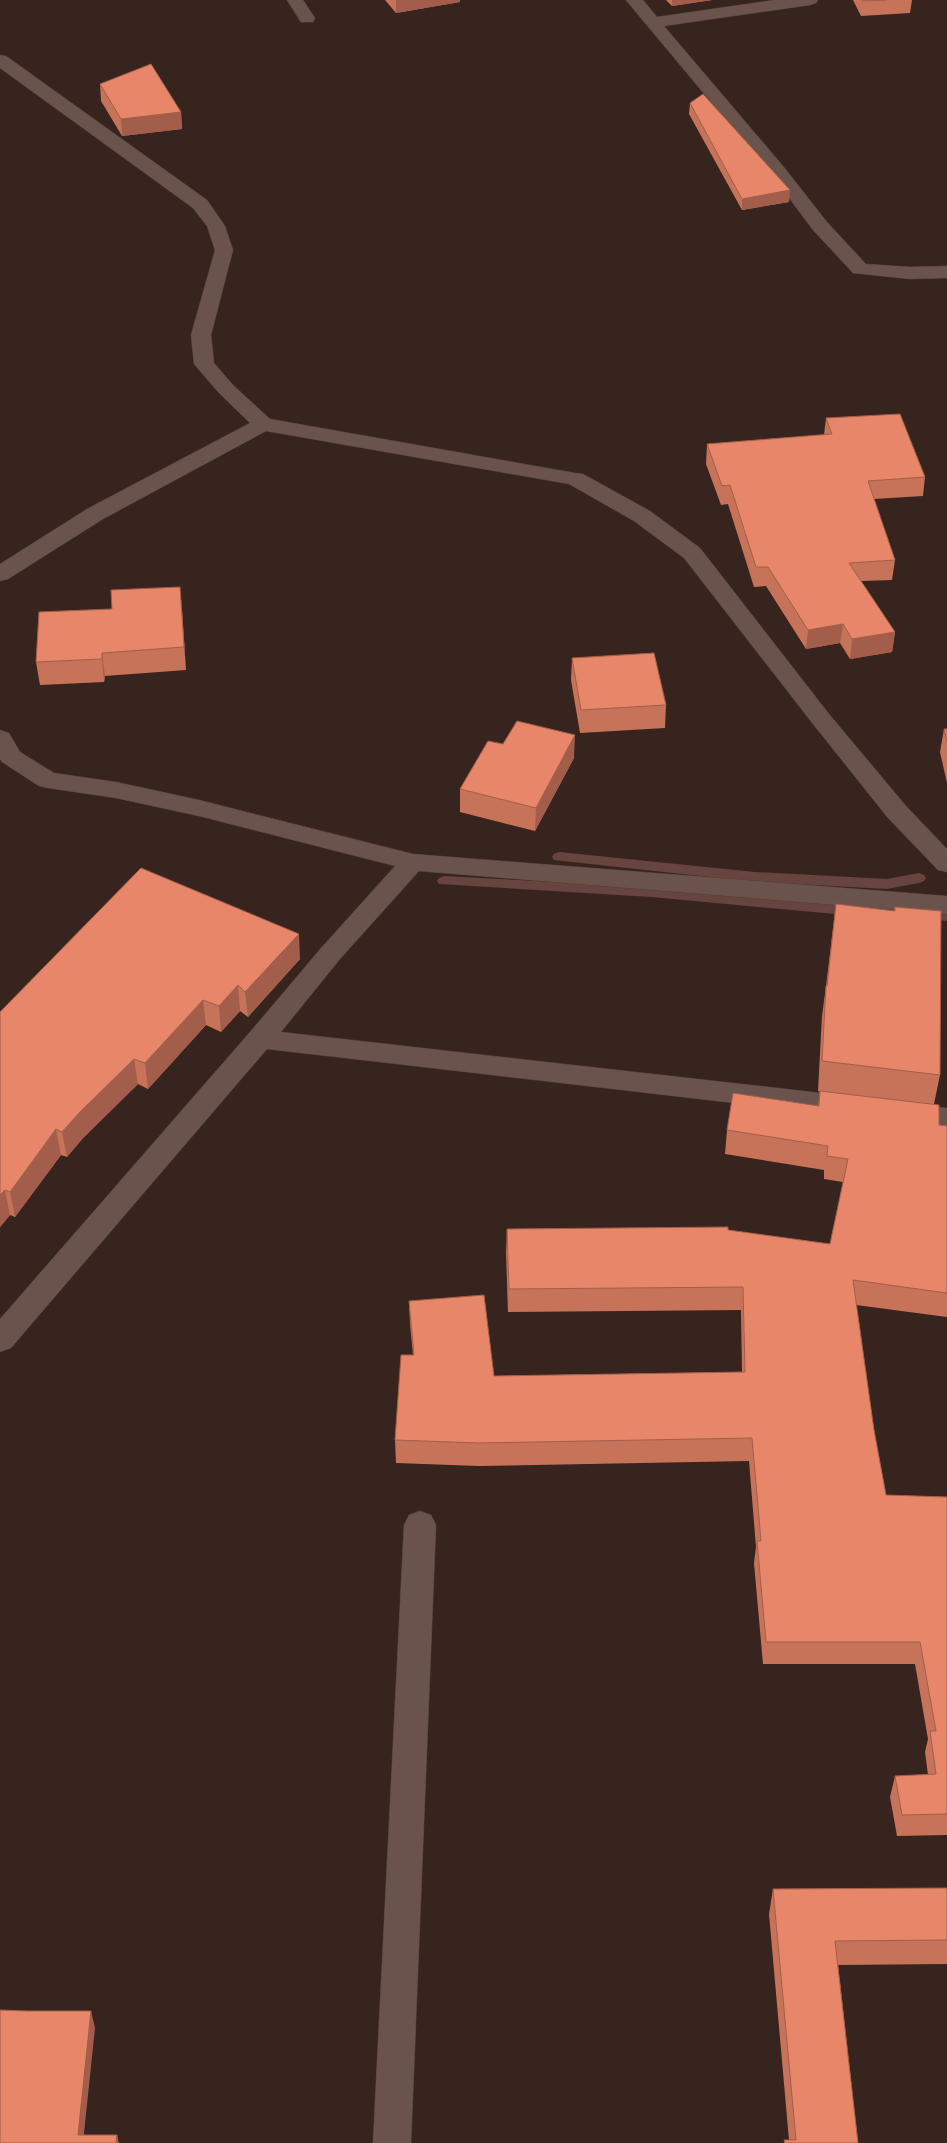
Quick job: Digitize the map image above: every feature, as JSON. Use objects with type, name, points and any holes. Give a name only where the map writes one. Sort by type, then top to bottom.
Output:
[{"type":"street","points":[[295,0],[307,18]]},
{"type":"street","points":[[634,0],[777,170],[820,226],[860,269],[910,273],[947,272]]},
{"type":"street","points":[[654,22],[810,0]]},
{"type":"street","points":[[0,60],[200,204],[216,226],[224,250],[201,335],[204,364],[226,389],[263,424],[575,478],[642,516],[692,553],[897,812],[947,864]]},
{"type":"street","points":[[0,574],[95,514],[263,424]]},
{"type":"street","points":[[0,738],[11,757],[48,780],[116,790],[199,808],[412,862],[947,905]]},
{"type":"street","points":[[5,1326],[260,1039],[331,952],[412,862]]},
{"type":"street","points":[[260,1039],[947,1118]]},
{"type":"street","points":[[392,2143],[420,1525]]},
{"type":"building","points":[[151,64],[181,112],[121,119],[100,84]]},
{"type":"building","points":[[703,94],[790,190],[742,199],[690,103]]},
{"type":"building","points":[[900,414],[925,477],[868,481],[895,560],[849,563],[895,632],[852,639],[843,624],[808,630],[768,567],[756,567],[730,485],[722,486],[707,444],[832,434],[826,418]]},
{"type":"building","points":[[180,587],[184,647],[102,653],[102,659],[36,662],[39,612],[112,609],[111,590]]},
{"type":"building","points":[[654,653],[666,705],[581,710],[572,658]]},
{"type":"building","points":[[517,721],[575,735],[536,808],[460,789],[488,741],[503,744]]},
{"type":"building","points":[[944,729],[947,729],[947,742]]},
{"type":"building","points":[[141,868],[299,934],[245,992],[238,985],[219,1006],[203,1000],[145,1063],[134,1059],[62,1132],[56,1129],[10,1192],[5,1190],[0,1195],[0,1012]]},
{"type":"building","points":[[836,904],[895,911],[895,907],[941,911],[940,1075],[822,1061],[826,986]]},
{"type":"building","points":[[820,1091],[939,1105],[939,1125],[947,1126],[947,1293],[853,1280],[874,1430],[886,1495],[947,1497],[947,1814],[902,1815],[895,1776],[936,1774],[930,1731],[936,1731],[920,1642],[766,1642],[757,1541],[761,1541],[752,1438],[479,1443],[395,1440],[401,1355],[414,1355],[409,1301],[484,1295],[494,1376],[745,1372],[743,1287],[509,1289],[507,1229],[728,1227],[728,1230],[830,1244],[848,1159],[827,1156],[828,1146],[727,1130],[733,1093],[819,1106]]},
{"type":"building","points":[[947,1888],[947,1940],[835,1941],[858,2143],[785,2143],[784,2140],[796,2140],[773,1889]]},
{"type":"building","points":[[0,2010],[91,2011],[78,2135],[117,2135],[116,2143],[0,2143]]},
{"type":"waterway","points":[[559,857],[755,877],[887,884],[919,878]]},
{"type":"waterway","points":[[444,881],[651,892],[856,911]]},
{"type":"waterway","points":[[921,914],[947,916]]}]
